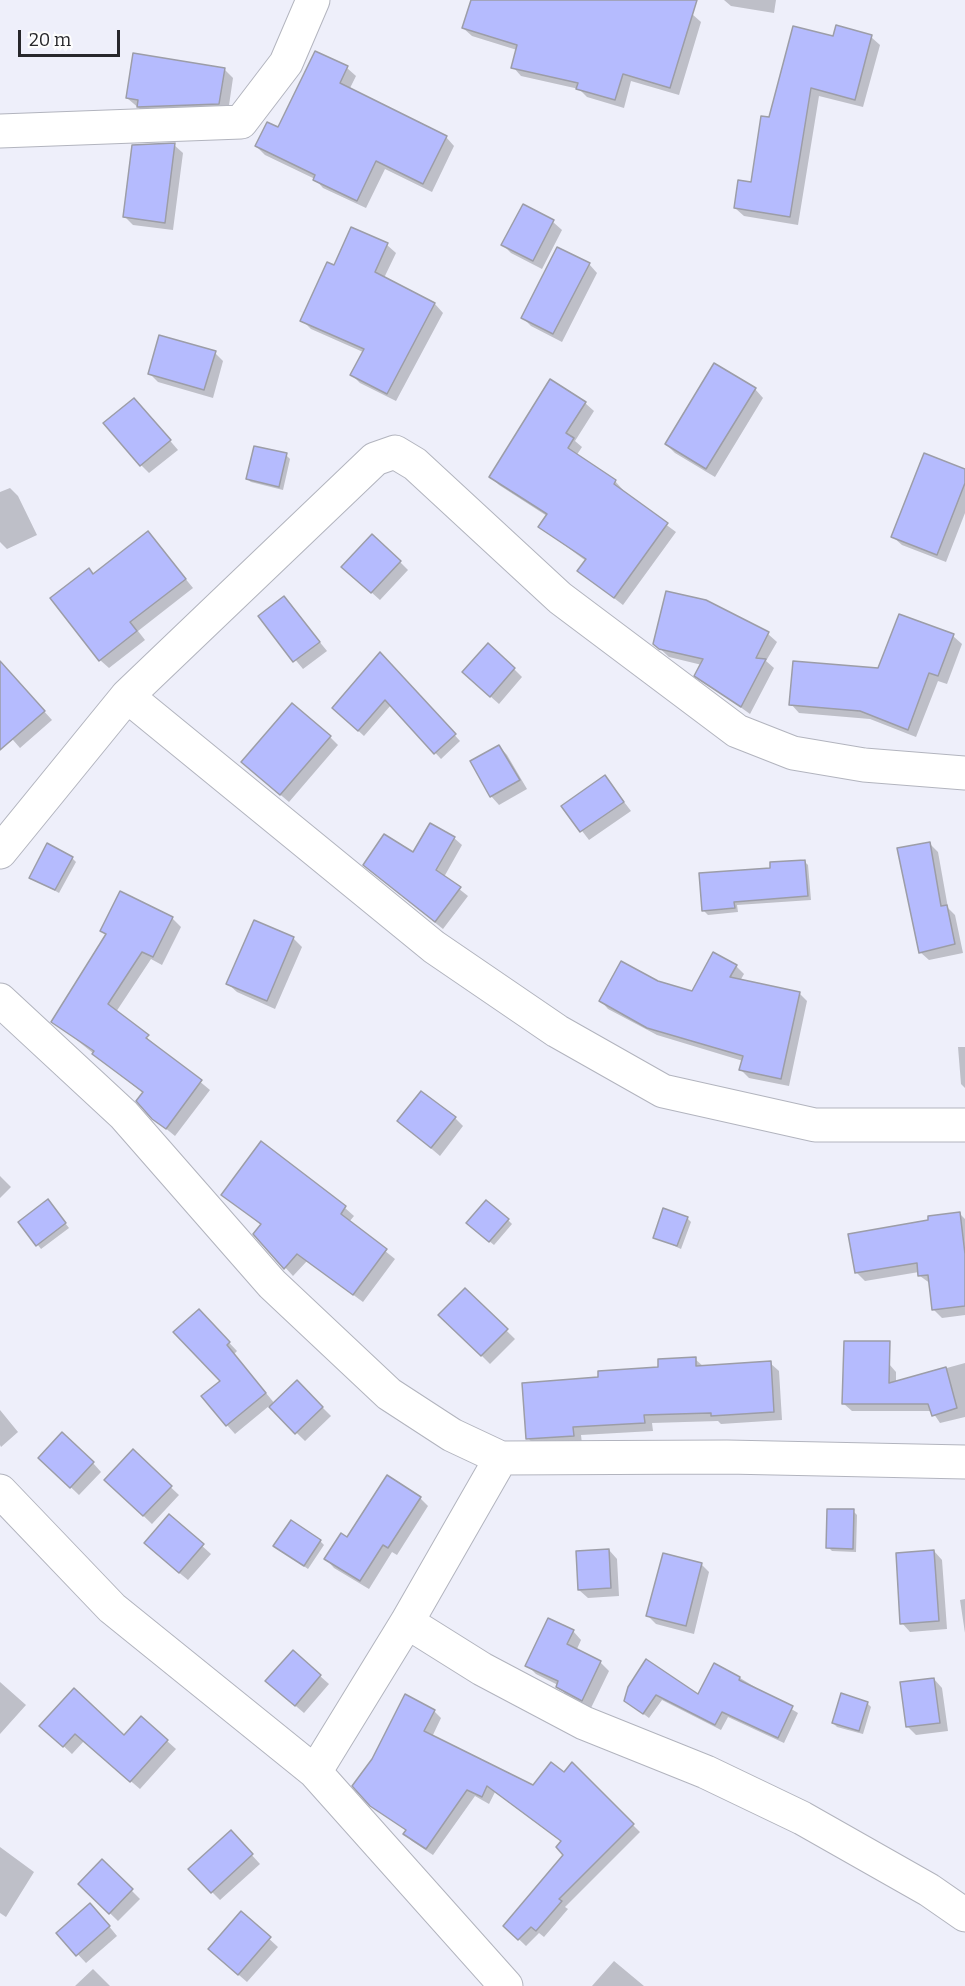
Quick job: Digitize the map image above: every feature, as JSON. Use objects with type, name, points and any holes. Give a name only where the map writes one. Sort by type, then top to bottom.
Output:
[{"type":"street","points":[[0,131],[241,122],[286,63],[313,0]]},
{"type":"street","points":[[0,852],[127,696],[375,459],[395,452],[415,464],[560,598],[737,731],[793,753],[864,765],[965,773]]},
{"type":"street","points":[[127,696],[434,947],[557,1031],[663,1091],[815,1125],[965,1125]]},
{"type":"street","points":[[0,1000],[124,1115],[272,1284],[389,1394],[452,1435],[501,1458],[727,1456],[965,1462]]},
{"type":"street","points":[[315,1772],[407,1622],[501,1458]]},
{"type":"street","points":[[0,1491],[112,1608],[315,1772],[506,1986]]},
{"type":"street","points":[[407,1622],[482,1669],[584,1723],[706,1772],[802,1818],[929,1890],[965,1915]]},
{"type":"building","points":[[471,0],[697,0],[670,88],[623,74],[615,100],[576,89],[578,83],[511,68],[517,45],[462,28]]},
{"type":"building","points":[[836,25],[872,35],[855,100],[811,88],[790,217],[734,208],[738,180],[751,182],[761,116],[769,117],[793,26],[833,36]]},
{"type":"building","points":[[315,51],[348,66],[340,83],[447,136],[423,184],[376,161],[357,201],[313,180],[315,175],[255,146],[267,122],[278,127]]},
{"type":"building","points":[[133,53],[225,68],[219,104],[137,107],[138,100],[126,98]]},
{"type":"building","points":[[175,143],[165,223],[123,217],[132,145]]},
{"type":"building","points":[[523,204],[554,220],[533,261],[501,245]]},
{"type":"building","points":[[351,227],[388,243],[375,272],[435,303],[387,394],[350,375],[364,349],[300,321],[327,262],[334,265]]},
{"type":"building","points":[[557,247],[590,263],[553,334],[521,318]]},
{"type":"building","points":[[159,335],[216,351],[204,390],[148,374]]},
{"type":"building","points":[[714,363],[756,388],[706,469],[665,444]]},
{"type":"building","points":[[550,379],[586,402],[566,433],[574,438],[568,448],[616,480],[614,484],[668,523],[614,598],[577,571],[586,559],[538,527],[547,514],[489,477]]},
{"type":"building","points":[[134,398],[171,440],[140,466],[103,423]]},
{"type":"building","points":[[254,446],[287,453],[279,487],[246,479]]},
{"type":"building","points":[[924,453],[965,469],[965,483],[937,555],[891,537]]},
{"type":"building","points":[[148,531],[186,579],[130,622],[137,631],[99,661],[50,598],[89,568],[93,574]]},
{"type":"building","points":[[372,534],[401,561],[371,593],[341,567]]},
{"type":"building","points":[[666,591],[706,600],[769,632],[756,658],[766,659],[741,707],[694,676],[703,659],[659,649],[653,644]]},
{"type":"building","points":[[284,596],[320,642],[293,662],[258,616]]},
{"type":"building","points":[[899,614],[954,634],[938,676],[929,673],[908,730],[860,711],[789,705],[793,661],[878,668]]},
{"type":"building","points":[[488,643],[515,668],[490,697],[462,672]]},
{"type":"building","points":[[380,652],[456,734],[434,754],[385,700],[358,731],[332,708]]},
{"type":"building","points":[[0,661],[45,711],[0,750]]},
{"type":"building","points":[[292,703],[331,736],[280,795],[241,762]]},
{"type":"building","points":[[499,745],[520,780],[490,797],[470,761]]},
{"type":"building","points":[[605,775],[624,802],[580,832],[561,806]]},
{"type":"building","points":[[430,823],[455,837],[436,870],[461,887],[435,922],[363,865],[384,834],[413,852]]},
{"type":"building","points":[[930,842],[941,906],[947,905],[955,944],[919,953],[897,848]]},
{"type":"building","points":[[47,843],[73,857],[55,890],[29,878]]},
{"type":"building","points":[[805,860],[808,896],[734,902],[735,908],[702,911],[699,873],[770,868],[770,862]]},
{"type":"building","points":[[120,891],[173,917],[153,957],[142,952],[108,1004],[149,1035],[146,1038],[202,1080],[166,1129],[152,1119],[136,1101],[143,1092],[92,1054],[94,1051],[51,1022],[106,934],[100,931]]},
{"type":"building","points":[[254,920],[294,937],[267,1001],[226,984]]},
{"type":"building","points":[[713,952],[737,965],[730,977],[800,992],[781,1079],[739,1070],[743,1056],[647,1028],[599,1001],[621,961],[658,981],[692,991]]},
{"type":"building","points":[[421,1091],[456,1117],[431,1148],[397,1121]]},
{"type":"building","points":[[261,1141],[346,1206],[341,1214],[387,1249],[353,1295],[297,1254],[284,1269],[253,1234],[261,1224],[221,1195]]},
{"type":"building","points":[[48,1199],[66,1223],[36,1246],[18,1222]]},
{"type":"building","points":[[486,1200],[509,1219],[489,1242],[466,1223]]},
{"type":"building","points":[[663,1208],[688,1217],[677,1246],[653,1238]]},
{"type":"building","points":[[960,1212],[965,1254],[965,1306],[932,1310],[928,1275],[918,1276],[917,1263],[855,1273],[848,1234],[928,1220],[928,1216]]},
{"type":"building","points":[[465,1288],[508,1329],[481,1356],[438,1315]]},
{"type":"building","points":[[199,1309],[230,1342],[227,1345],[266,1393],[226,1426],[201,1396],[220,1381],[173,1332]]},
{"type":"building","points":[[844,1341],[890,1341],[889,1383],[946,1367],[957,1408],[932,1416],[928,1404],[842,1404]]},
{"type":"building","points":[[696,1357],[696,1366],[771,1361],[774,1412],[711,1416],[711,1413],[644,1415],[645,1423],[573,1427],[574,1436],[526,1439],[522,1383],[598,1377],[598,1371],[658,1367],[658,1359]]},
{"type":"building","points":[[297,1380],[323,1407],[295,1434],[269,1407]]},
{"type":"building","points":[[62,1432],[94,1462],[70,1488],[38,1458]]},
{"type":"building","points":[[133,1449],[172,1486],[143,1516],[104,1480]]},
{"type":"building","points":[[387,1475],[421,1497],[388,1548],[383,1545],[360,1581],[324,1559],[341,1533],[347,1537]]},
{"type":"building","points":[[827,1509],[854,1509],[853,1549],[826,1548]]},
{"type":"building","points":[[169,1514],[204,1544],[179,1573],[144,1543]]},
{"type":"building","points":[[291,1520],[321,1540],[304,1566],[273,1546]]},
{"type":"building","points":[[609,1549],[611,1588],[578,1590],[576,1551]]},
{"type":"building","points":[[934,1550],[939,1621],[900,1624],[896,1553]]},
{"type":"building","points":[[663,1553],[702,1563],[686,1626],[646,1616]]},
{"type":"building","points":[[548,1618],[574,1630],[567,1644],[601,1661],[582,1701],[556,1687],[558,1681],[525,1666]]},
{"type":"building","points":[[293,1650],[321,1675],[295,1706],[265,1681]]},
{"type":"building","points":[[646,1659],[698,1694],[714,1663],[740,1677],[739,1680],[793,1706],[778,1738],[722,1712],[715,1725],[656,1695],[643,1714],[624,1701],[628,1687]]},
{"type":"building","points":[[934,1678],[940,1723],[906,1727],[900,1682]]},
{"type":"building","points":[[74,1688],[124,1735],[141,1716],[168,1740],[130,1782],[75,1734],[63,1747],[39,1726]]},
{"type":"building","points":[[841,1693],[868,1702],[859,1731],[832,1723]]},
{"type":"building","points":[[405,1694],[435,1710],[424,1731],[533,1785],[551,1762],[564,1772],[572,1762],[634,1824],[559,1899],[562,1901],[536,1931],[531,1927],[518,1940],[503,1926],[563,1855],[556,1847],[561,1841],[487,1786],[482,1797],[467,1790],[426,1849],[403,1834],[406,1830],[370,1806],[352,1786],[372,1759]]},
{"type":"building","points":[[231,1830],[253,1854],[211,1893],[188,1869]]},
{"type":"building","points":[[102,1859],[133,1889],[109,1914],[78,1884]]},
{"type":"building","points":[[90,1903],[110,1926],[76,1956],[56,1933]]},
{"type":"building","points":[[241,1911],[271,1937],[238,1975],[208,1949]]}]
